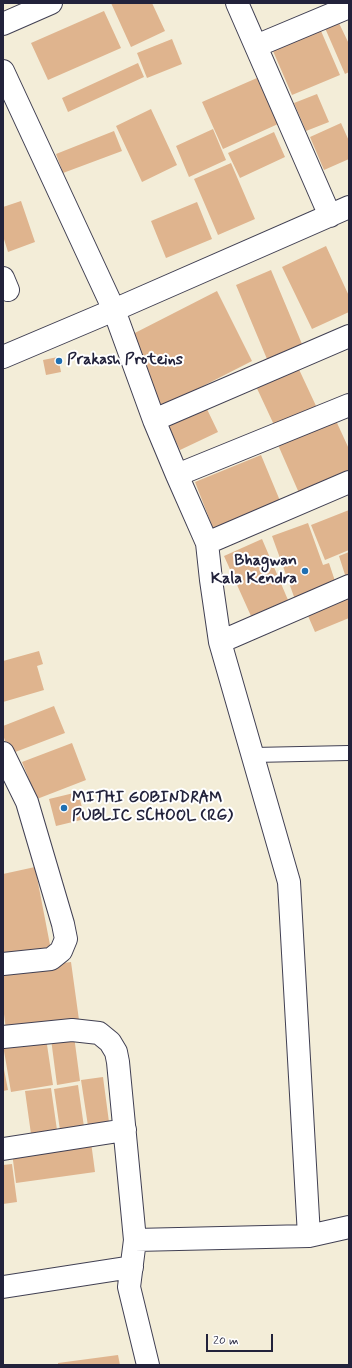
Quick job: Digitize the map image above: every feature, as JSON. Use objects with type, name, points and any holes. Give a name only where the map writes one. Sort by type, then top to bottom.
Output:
[{"type":"street","points":[[3,24],[51,3]]},
{"type":"street","points":[[3,357],[340,211],[256,46],[237,3]]},
{"type":"street","points":[[256,46],[349,7]]},
{"type":"street","points":[[3,71],[114,310],[154,420],[207,543],[220,642],[289,882],[309,1236]]},
{"type":"street","points":[[154,420],[349,336]]},
{"type":"street","points":[[177,475],[349,405]]},
{"type":"street","points":[[207,543],[349,482]]},
{"type":"street","points":[[220,642],[349,586]]},
{"type":"street","points":[[3,753],[28,802],[66,939],[61,951],[51,959],[3,964]]},
{"type":"street","points":[[3,1037],[72,1030],[99,1033],[110,1042],[116,1052],[125,1130],[134,1240],[129,1287],[148,1365]]},
{"type":"street","points":[[3,1149],[125,1130]]},
{"type":"street","points":[[134,1240],[309,1236],[349,1227]]},
{"type":"street","points":[[3,1287],[132,1267]]},
{"type":"lane","points":[[253,755],[349,753]]},
{"type":"building","points":[[111,3],[152,3],[165,31],[131,47]]},
{"type":"building","points":[[104,11],[121,48],[48,80],[31,43]]},
{"type":"building","points":[[338,21],[349,44],[349,72],[345,74],[325,28]]},
{"type":"building","points":[[321,31],[340,75],[292,95],[273,51]]},
{"type":"building","points":[[172,39],[182,64],[147,78],[137,53]]},
{"type":"building","points":[[138,63],[144,77],[68,112],[62,98]]},
{"type":"building","points":[[257,78],[278,124],[223,149],[202,102]]},
{"type":"building","points":[[317,94],[329,122],[306,131],[294,103]]},
{"type":"building","points":[[151,109],[177,165],[142,182],[116,126]]},
{"type":"building","points":[[341,123],[349,141],[349,159],[324,170],[310,137]]},
{"type":"building","points":[[213,129],[226,160],[189,177],[176,146]]},
{"type":"building","points":[[114,131],[122,151],[63,173],[56,154]]},
{"type":"building","points":[[274,132],[285,157],[240,178],[228,153]]},
{"type":"building","points":[[231,163],[255,219],[218,235],[194,179]]},
{"type":"building","points":[[21,201],[35,242],[8,252],[3,236],[3,207]]},
{"type":"building","points":[[197,202],[212,239],[166,258],[151,221]]},
{"type":"building","points":[[326,246],[349,296],[349,312],[312,329],[282,267]]},
{"type":"building","points":[[271,270],[302,344],[267,359],[236,285]]},
{"type":"building","points":[[217,291],[252,361],[162,407],[127,337]]},
{"type":"building","points":[[58,357],[61,372],[46,375],[43,360]]},
{"type":"building","points":[[296,363],[317,408],[275,427],[254,382]]},
{"type":"building","points":[[204,403],[218,432],[180,450],[166,421]]},
{"type":"building","points":[[332,412],[349,449],[349,470],[299,493],[275,438]]},
{"type":"building","points":[[261,455],[283,508],[216,536],[195,482]]},
{"type":"building","points":[[349,510],[349,550],[325,560],[311,525]]},
{"type":"building","points":[[308,523],[323,565],[329,563],[338,590],[297,605],[272,536]]},
{"type":"building","points":[[262,539],[288,600],[251,616],[224,556]]},
{"type":"building","points":[[349,552],[349,580],[347,581],[339,556]]},
{"type":"building","points":[[349,592],[349,618],[315,632],[305,609]]},
{"type":"building","points":[[39,651],[43,664],[37,666],[44,690],[3,702],[3,661]]},
{"type":"building","points":[[54,706],[65,733],[10,754],[3,735],[3,726]]},
{"type":"building","points":[[72,743],[86,780],[37,799],[22,762]]},
{"type":"building","points":[[78,792],[85,819],[56,826],[49,799]]},
{"type":"building","points":[[35,867],[51,950],[3,959],[3,874]]},
{"type":"building","points":[[71,962],[79,1020],[6,1030],[3,1006],[3,971]]},
{"type":"building","points":[[74,1036],[80,1081],[57,1085],[51,1039]]},
{"type":"building","points":[[46,1038],[53,1085],[11,1092],[3,1045]]},
{"type":"building","points":[[3,1064],[8,1090],[3,1091]]},
{"type":"building","points":[[103,1077],[109,1122],[88,1126],[81,1080]]},
{"type":"building","points":[[78,1085],[84,1127],[60,1130],[54,1089]]},
{"type":"building","points":[[51,1088],[57,1130],[31,1134],[25,1091]]},
{"type":"building","points":[[91,1142],[95,1172],[16,1183],[12,1153]]},
{"type":"building","points":[[12,1164],[17,1202],[3,1204],[3,1165]]},
{"type":"building","points":[[118,1355],[120,1365],[58,1365],[58,1363]]},
{"type":"place","name":"Prakash Proteins","points":[[59,361]]},
{"type":"place","name":"Bhagwan Kala Kendra","points":[[305,571]]},
{"type":"place","name":"MITHI GOBINDRAM PUBLIC SCHOOL (RG)","points":[[64,808]]}]
